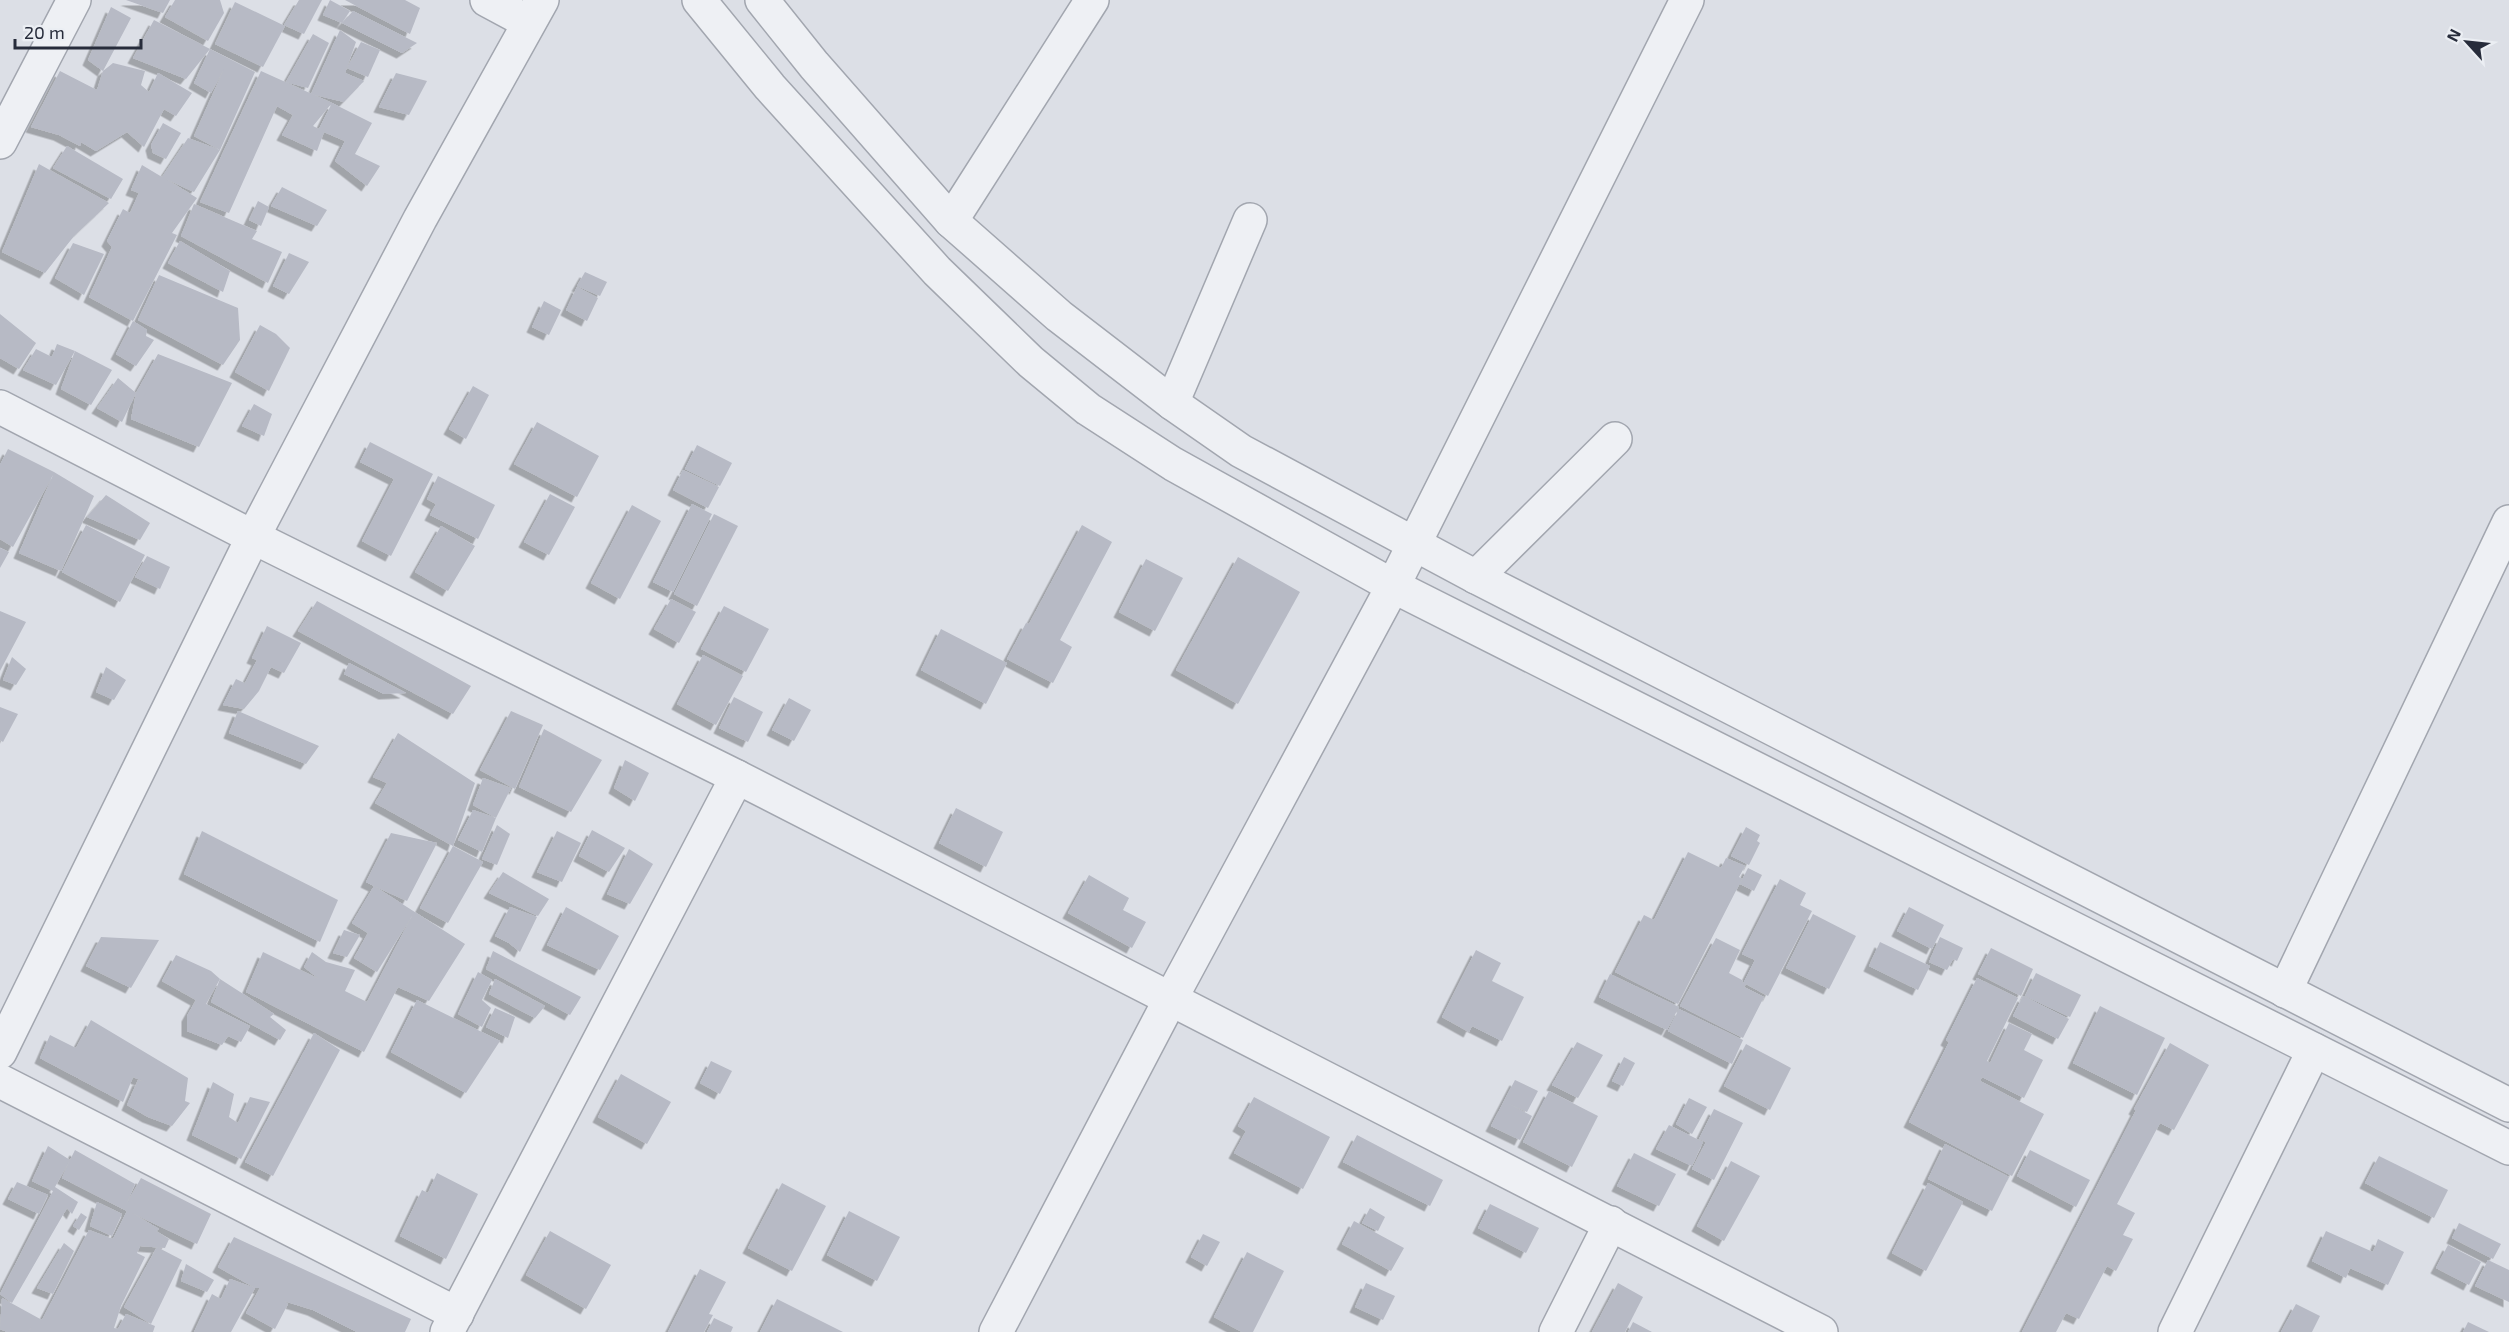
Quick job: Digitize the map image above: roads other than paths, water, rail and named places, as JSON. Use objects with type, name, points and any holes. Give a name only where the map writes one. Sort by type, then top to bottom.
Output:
[{"type":"street","points":[[0,142],[74,0]]},
{"type":"street","points":[[0,1052],[253,537],[420,219],[535,11],[487,0]]},
{"type":"street","points":[[699,0],[770,87],[936,271],[1031,362],[1088,409],[1173,464],[1393,586],[2509,1148]]},
{"type":"street","points":[[762,0],[814,65],[951,221],[1059,316],[1172,403],[1241,451],[1476,577],[2509,1105]]},
{"type":"street","points":[[951,221],[1092,0]]},
{"type":"street","points":[[996,1332],[1170,1000],[1393,586],[1687,0]]},
{"type":"street","points":[[1172,403],[1250,220]]},
{"type":"street","points":[[0,407],[253,537],[737,777],[1821,1332]]},
{"type":"street","points":[[1476,577],[1615,439]]},
{"type":"street","points":[[2285,991],[2509,522]]},
{"type":"street","points":[[0,1081],[452,1323],[737,777]]},
{"type":"street","points":[[2175,1332],[2314,1050]]},
{"type":"street","points":[[1556,1332],[1611,1223]]}]
